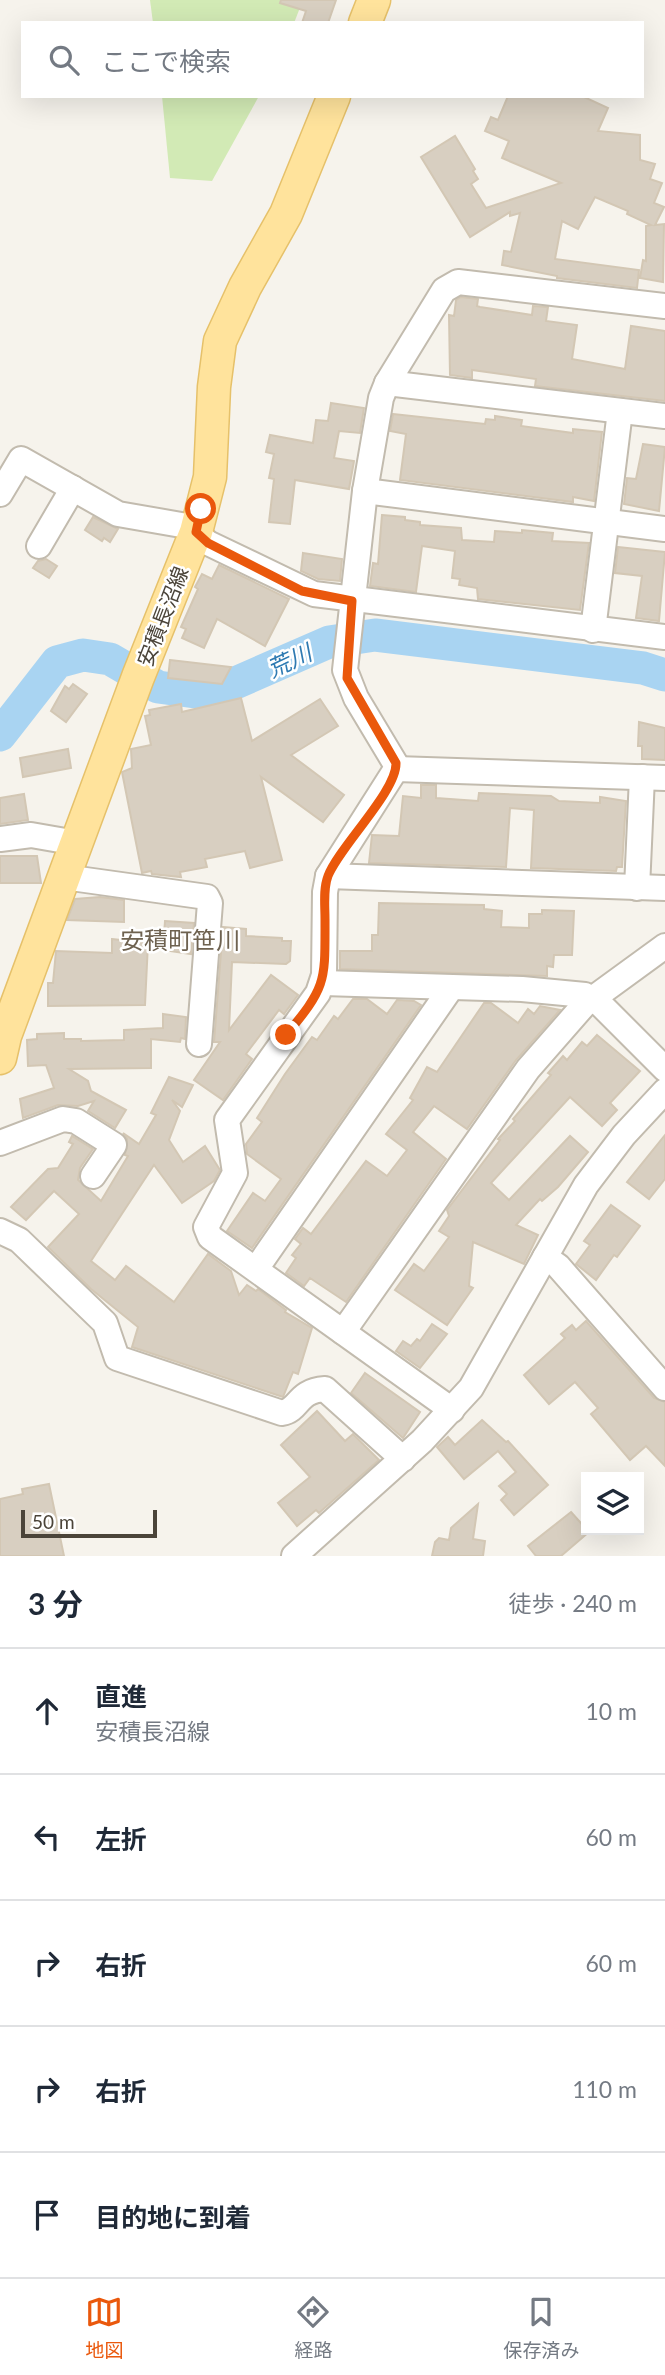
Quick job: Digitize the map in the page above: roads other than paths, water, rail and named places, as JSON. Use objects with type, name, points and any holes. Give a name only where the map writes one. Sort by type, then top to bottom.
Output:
[{"type":"main road","points":[[366,21],[374,0]]},
{"type":"main road","name":"安積長沼線","points":[[0,1058],[5,1036],[64,877],[196,532],[210,477],[214,387],[220,341],[245,287],[286,214],[333,98]]},
{"type":"street","points":[[452,1410],[210,1237],[206,1227],[235,1173],[227,1120],[309,1007],[323,983],[328,876],[396,769],[396,763],[347,678],[352,601],[365,491],[381,398],[387,383],[444,290],[458,282],[665,306]]},
{"type":"street","points":[[387,383],[665,416]]},
{"type":"street","points":[[593,630],[620,411]]},
{"type":"street","points":[[0,494],[21,459],[124,516],[181,524],[208,543],[302,591],[352,601],[665,637]]},
{"type":"street","points":[[39,546],[73,488]]},
{"type":"street","points":[[365,491],[665,529]]},
{"type":"street","points":[[396,769],[654,777],[637,888]]},
{"type":"street","points":[[0,839],[31,835],[77,843]]},
{"type":"street","points":[[328,876],[665,888]]},
{"type":"street","points":[[64,877],[207,897],[210,903],[199,1044]]},
{"type":"street","points":[[344,1332],[528,1069],[593,998],[665,946]]},
{"type":"street","points":[[323,983],[576,993],[593,998],[665,1069]]},
{"type":"street","points":[[256,1269],[451,988]]},
{"type":"street","points":[[294,1556],[403,1459],[452,1410],[489,1360],[597,1169],[665,1091]]},
{"type":"street","points":[[0,1143],[63,1119],[76,1121],[114,1145],[93,1176]]},
{"type":"street","points":[[0,1231],[19,1240],[105,1324],[117,1358],[282,1413],[289,1411],[308,1392],[325,1390],[403,1459]]},
{"type":"street","points":[[545,1257],[558,1266],[665,1388]]},
{"type":"waterway","name":"荒川","points":[[0,735],[57,662],[83,655],[110,659],[158,687],[210,694],[329,642],[375,635],[643,668],[665,675]]},
{"type":"district","name":"安積町笹川","points":[[180,939]]}]
